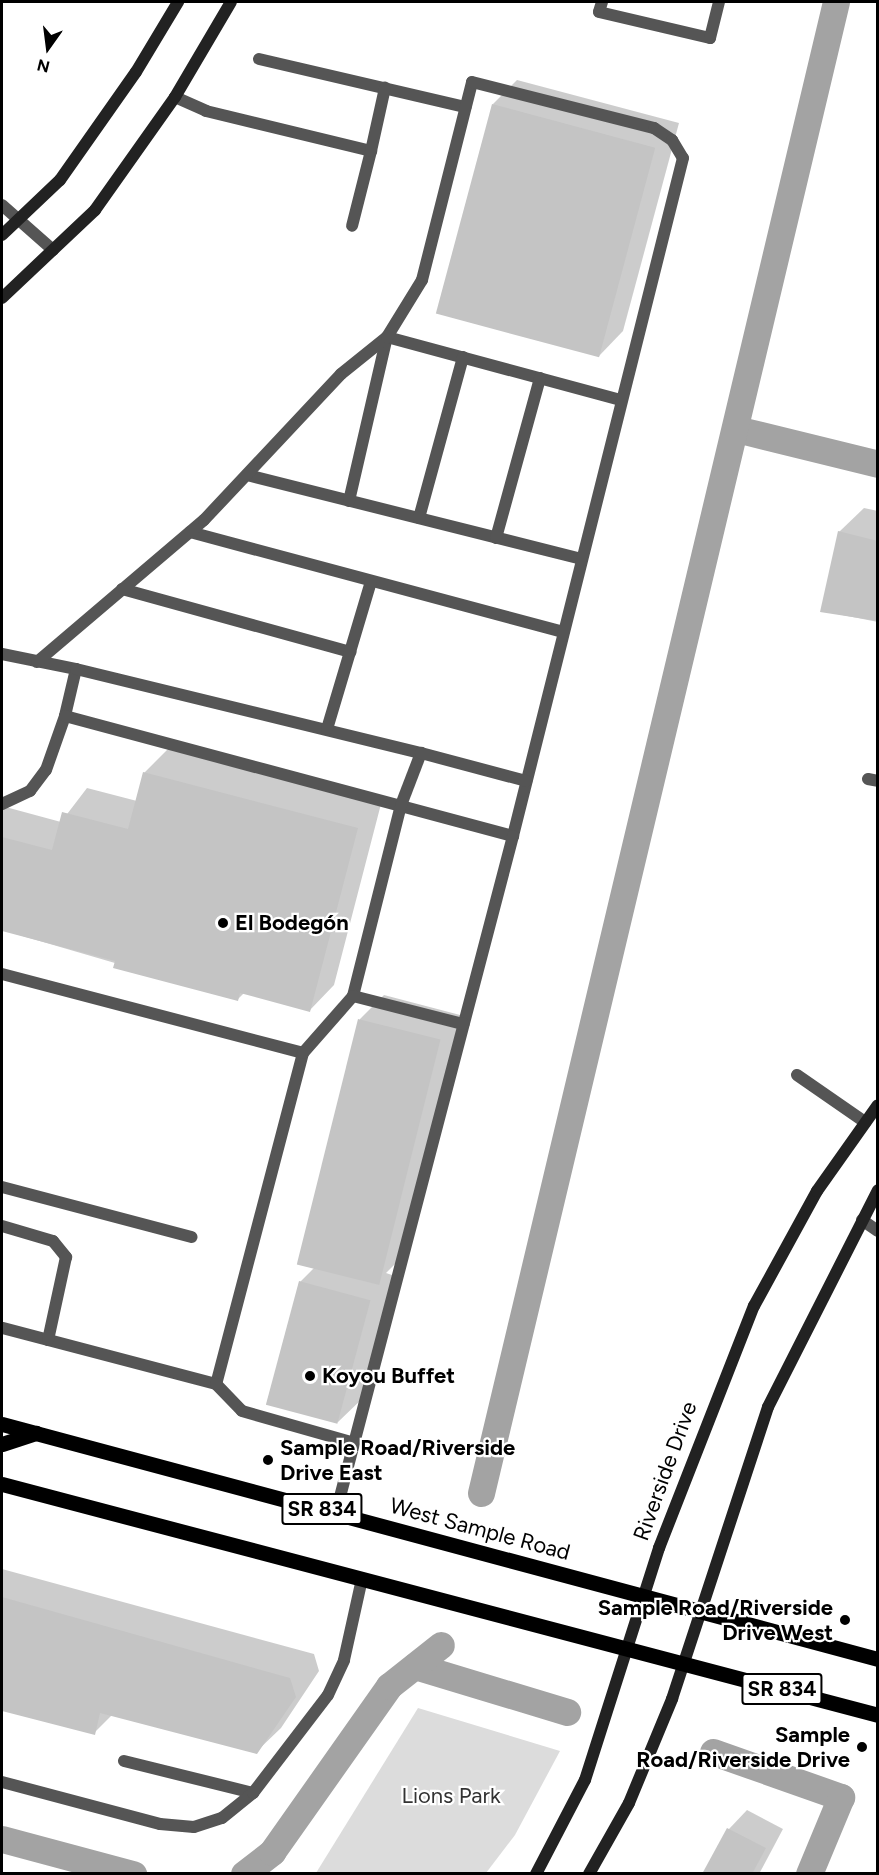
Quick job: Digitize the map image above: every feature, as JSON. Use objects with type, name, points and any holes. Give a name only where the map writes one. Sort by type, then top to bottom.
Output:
[{"type":"main road","name":"West Sample Road","points":[[2,1424],[878,1659]]},
{"type":"main road","points":[[2,1444],[36,1433]]},
{"type":"main road","name":"SR 834","points":[[2,1484],[878,1715]]},
{"type":"street","points":[[2,235],[60,180],[136,72],[178,2]]},
{"type":"street","points":[[2,298],[95,210],[175,97],[231,2]]},
{"type":"street","name":"Riverside Drive","points":[[537,1874],[585,1780],[630,1649],[642,1597],[754,1306],[817,1191],[878,1105]]},
{"type":"street","points":[[589,1874],[629,1803],[686,1663],[698,1612],[768,1407],[878,1190]]},
{"type":"lane","points":[[602,2],[599,12],[710,38],[719,2]]},
{"type":"lane","points":[[259,59],[465,107]]},
{"type":"lane","points":[[336,1512],[513,836],[580,559],[683,158],[672,140],[654,128],[472,82],[422,280],[387,337],[349,501]]},
{"type":"lane","points":[[352,226],[386,88]]},
{"type":"lane","points":[[175,97],[206,111],[371,151]]},
{"type":"lane","points":[[2,206],[53,250]]},
{"type":"lane","points":[[387,337],[620,400]]},
{"type":"lane","points":[[37,662],[190,532],[247,475],[341,374],[387,337]]},
{"type":"lane","points":[[419,518],[463,357]]},
{"type":"lane","points":[[496,538],[540,378]]},
{"type":"lane","points":[[247,475],[580,559]]},
{"type":"lane","points":[[190,532],[562,632]]},
{"type":"lane","points":[[327,729],[371,581]]},
{"type":"lane","points":[[122,588],[350,652]]},
{"type":"lane","points":[[2,654],[76,669],[327,729],[526,781]]},
{"type":"lane","points":[[2,804],[15,802],[30,791],[46,770],[65,716],[76,669]]},
{"type":"lane","points":[[65,716],[513,836]]},
{"type":"lane","points":[[216,1384],[303,1053],[354,996],[401,805],[421,753]]},
{"type":"lane","points":[[2,974],[303,1053]]},
{"type":"lane","points":[[354,996],[463,1024]]},
{"type":"lane","points":[[797,1076],[865,1122]]},
{"type":"lane","points":[[2,1187],[191,1237]]},
{"type":"lane","points":[[862,1220],[878,1231]]},
{"type":"lane","points":[[2,1226],[52,1241],[66,1257],[48,1340]]},
{"type":"lane","points":[[2,1328],[216,1384],[242,1411],[354,1443]]},
{"type":"lane","points":[[2,1782],[160,1824],[194,1827],[222,1818],[253,1793],[328,1695],[344,1660],[362,1579]]},
{"type":"lane","points":[[124,1761],[253,1793]]},
{"type":"green space","name":"Lions Park","points":[[418,1708],[560,1751],[515,1835],[486,1873],[316,1873]]},
{"type":"building","points":[[492,104],[655,148],[599,357],[436,314]]},
{"type":"building","points":[[838,531],[878,541],[878,621],[820,612]]},
{"type":"building","points":[[143,772],[358,828],[310,1012],[240,993],[238,1001],[113,968],[115,961],[2,931],[2,837],[52,850],[62,812],[128,829]]},
{"type":"building","points":[[358,1019],[440,1040],[379,1285],[297,1264]]},
{"type":"building","points":[[299,1281],[370,1300],[337,1424],[266,1405]]},
{"type":"building","points":[[2,1597],[290,1678],[296,1697],[257,1754],[100,1713],[95,1735],[2,1711]]},
{"type":"building","points":[[727,1828],[766,1848],[752,1874],[702,1874]]},
{"type":"waterway","points":[[481,1493],[836,2]]},
{"type":"waterway","points":[[736,429],[878,464]]},
{"type":"waterway","points":[[244,1874],[272,1852],[389,1686],[441,1645]]},
{"type":"waterway","points":[[415,1666],[567,1712]]},
{"type":"waterway","points":[[713,1752],[841,1797],[809,1874]]},
{"type":"waterway","points":[[2,1839],[133,1874]]},
{"type":"place","name":"El Bodegón","points":[[223,923]]},
{"type":"place","name":"Koyou Buffet","points":[[310,1376]]},
{"type":"place","name":"Sample Road/Riverside Drive East","points":[[268,1460]]},
{"type":"place","name":"Sample Road/Riverside Drive West","points":[[845,1620]]},
{"type":"place","name":"Sample Road/Riverside Drive","points":[[862,1747]]}]
